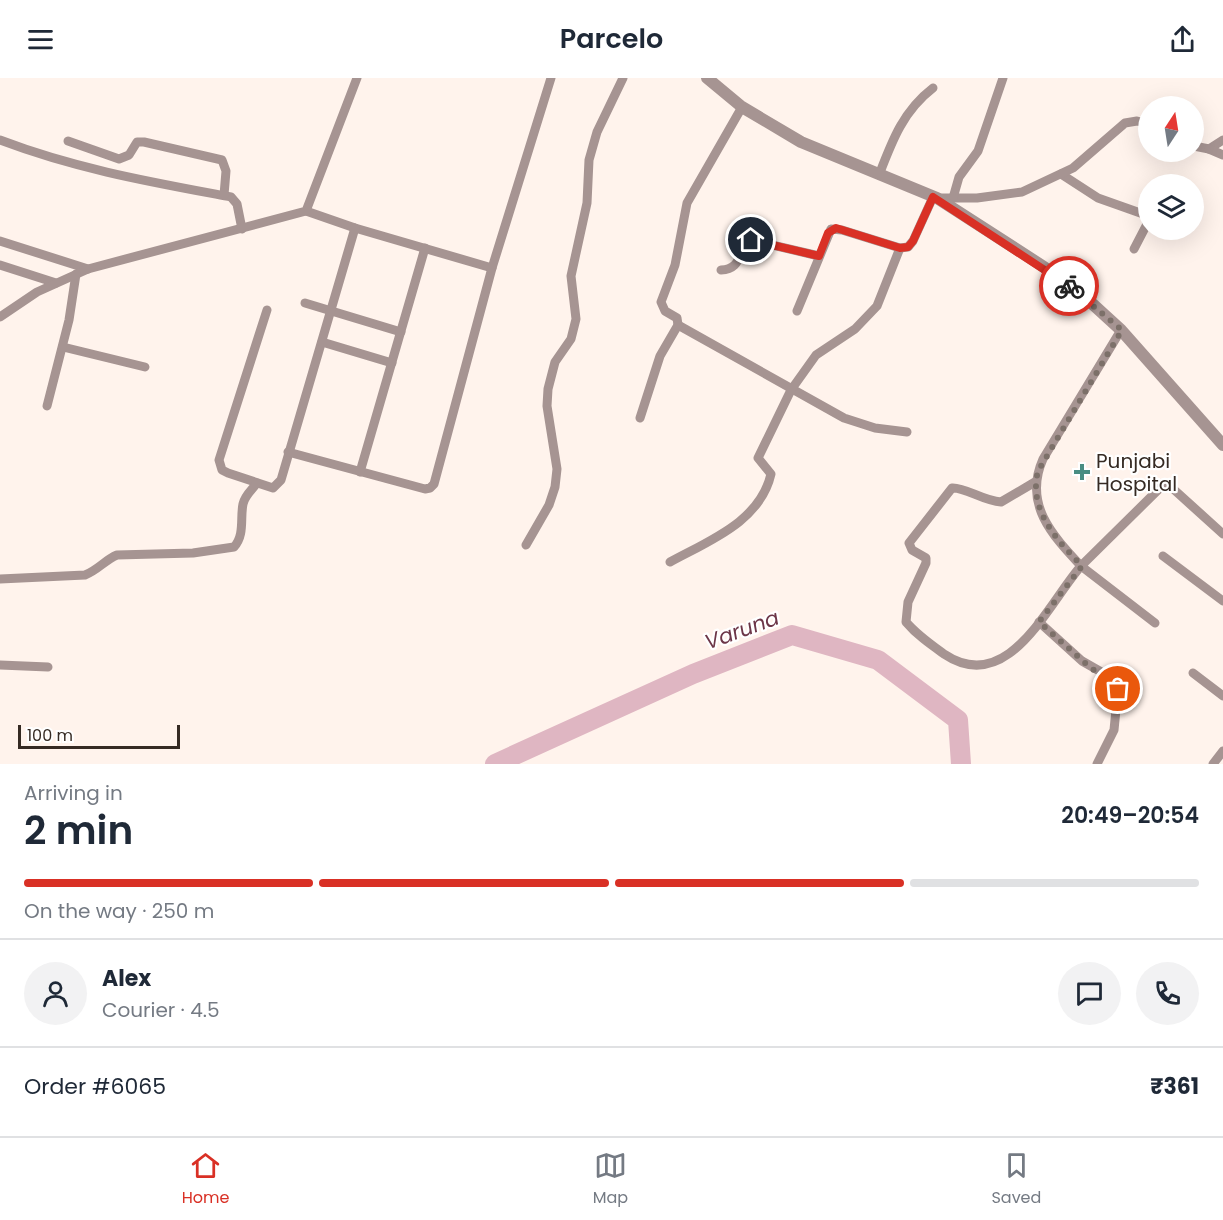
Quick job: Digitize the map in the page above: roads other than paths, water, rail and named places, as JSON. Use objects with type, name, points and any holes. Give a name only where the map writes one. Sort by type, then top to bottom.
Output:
[{"type":"street","points":[[306,211],[357,78]]},
{"type":"street","points":[[288,452],[424,489],[430,488],[434,483],[492,268],[551,78]]},
{"type":"street","points":[[526,544],[549,505],[555,487],[557,469],[547,406],[548,389],[555,362],[571,339],[576,319],[571,276],[587,202],[589,160],[597,132],[622,78]]},
{"type":"street","points":[[707,78],[742,107],[801,141],[935,197],[1044,267],[1086,298],[1122,330],[1223,445]]},
{"type":"street","points":[[953,198],[959,177],[978,151],[1003,78]]},
{"type":"street","points":[[879,175],[899,125],[918,99],[933,88]]},
{"type":"street","points":[[640,418],[660,356],[678,325],[677,318],[665,311],[660,302],[675,265],[687,203],[742,107]]},
{"type":"street","points":[[935,197],[1011,194],[1061,174],[1093,152],[1125,123],[1138,121]]},
{"type":"street","points":[[0,140],[64,163],[100,172],[224,195],[235,200],[242,229]]},
{"type":"street","points":[[1209,149],[1223,140]]},
{"type":"street","points":[[68,141],[119,159],[129,155],[137,142],[144,142],[222,160],[226,171],[224,195]]},
{"type":"street","points":[[1204,148],[1223,155]]},
{"type":"street","points":[[1061,174],[1098,198],[1146,215],[1147,224],[1134,249]]},
{"type":"street","points":[[797,311],[828,233],[836,228],[900,248],[908,247],[935,197]]},
{"type":"street","points":[[0,317],[9,308],[88,268],[306,211],[355,228],[492,268]]},
{"type":"street","points":[[267,310],[219,460],[222,470],[228,473],[257,483],[276,486],[322,342],[355,228]]},
{"type":"street","points":[[721,270],[730,270],[736,264],[751,240],[819,256]]},
{"type":"street","points":[[0,241],[88,268]]},
{"type":"street","points":[[670,562],[727,531],[751,511],[771,474],[758,458],[759,453],[775,426],[791,390],[816,355],[855,329],[877,306],[900,248]]},
{"type":"street","points":[[360,472],[425,249]]},
{"type":"street","points":[[0,265],[56,283]]},
{"type":"street","points":[[47,406],[63,347],[76,274]]},
{"type":"street","points":[[305,303],[401,332]]},
{"type":"street","points":[[678,325],[791,390],[857,424],[907,432]]},
{"type":"street","points":[[1122,330],[1043,459],[1035,482],[1036,498],[1048,526],[1082,566],[1155,623]]},
{"type":"street","points":[[322,342],[392,363]]},
{"type":"street","points":[[63,347],[145,367]]},
{"type":"street","points":[[1035,482],[1001,502],[977,498],[960,488],[952,488],[909,543],[912,550],[926,558],[926,563],[905,612],[906,621],[914,632],[954,660],[970,666],[989,664],[1007,656],[1022,644],[1082,566],[1163,485],[1170,486],[1223,534]]},
{"type":"street","points":[[0,579],[85,575],[94,572],[106,560],[117,555],[193,553],[234,547],[242,529],[244,502],[257,483]]},
{"type":"street","points":[[1163,556],[1223,602]]},
{"type":"street","points":[[1039,622],[1087,665],[1116,682],[1118,689],[1114,730],[1096,764]]},
{"type":"street","points":[[0,666],[48,667]]},
{"type":"street","points":[[1192,673],[1223,696]]},
{"type":"street","points":[[1213,764],[1223,752]]},
{"type":"waterway","name":"Varuna","points":[[495,764],[693,674],[792,635],[878,660],[958,720],[961,764]]},
{"type":"place","name":"Punjabi Hospital","points":[[1082,472]]}]
